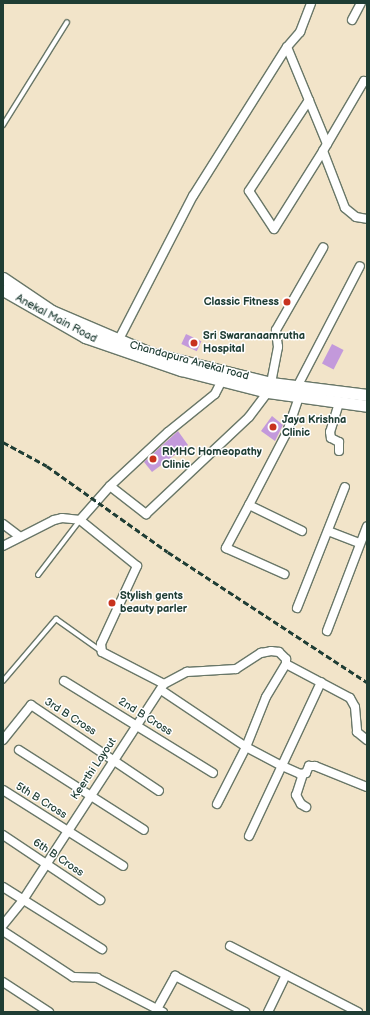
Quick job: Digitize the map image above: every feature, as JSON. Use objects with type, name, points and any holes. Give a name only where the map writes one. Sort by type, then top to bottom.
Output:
[{"type":"main road","name":"Chandapura Anekal road","points":[[3,278],[52,311],[118,341],[224,377]]},
{"type":"main road","name":"Anekal Main Road","points":[[3,290],[85,337],[224,377],[298,392],[339,403],[367,406]]},
{"type":"main road","points":[[298,392],[367,395]]},
{"type":"street","points":[[118,341],[193,196],[287,47],[300,32],[311,3]]},
{"type":"street","points":[[352,20],[361,3]]},
{"type":"street","points":[[287,47],[309,100],[345,208],[356,216],[367,219]]},
{"type":"street","points":[[309,100],[249,191],[274,230],[364,81],[367,82]]},
{"type":"street","points":[[110,486],[146,514],[249,418],[269,387],[278,347],[276,330],[324,248]]},
{"type":"street","points":[[284,574],[226,548],[286,434],[298,392],[360,266]]},
{"type":"street","points":[[80,520],[110,486],[168,432],[215,394],[224,377]]},
{"type":"street","points":[[339,403],[330,432],[330,438],[339,442],[340,451]]},
{"type":"street","points":[[297,608],[345,487]]},
{"type":"street","points":[[249,505],[302,531]]},
{"type":"street","points":[[3,546],[20,536],[62,518],[80,520],[137,566],[101,648],[162,687],[246,747],[280,765],[303,774]]},
{"type":"street","points":[[3,524],[20,536]]},
{"type":"street","points":[[327,631],[367,526]]},
{"type":"street","points":[[328,531],[360,543]]},
{"type":"street","points":[[162,687],[187,672],[236,669],[261,653],[271,651],[279,652],[286,658],[286,664],[266,697],[246,747],[217,804]]},
{"type":"street","points":[[286,664],[350,698],[355,707],[357,732],[367,740]]},
{"type":"street","name":"2nd B Cross","points":[[64,681],[138,724],[213,773]]},
{"type":"street","points":[[249,836],[280,765],[321,682]]},
{"type":"street","name":"Keerthi Layout","points":[[3,925],[23,900],[67,830],[162,687]]},
{"type":"street","name":"3rd B Cross","points":[[3,740],[31,705],[114,759]]},
{"type":"street","points":[[19,750],[144,830]]},
{"type":"street","points":[[114,759],[159,791]]},
{"type":"street","points":[[306,807],[301,804],[296,795],[303,774],[312,765],[367,787]]},
{"type":"street","name":"5th B Cross","points":[[3,790],[123,866]]},
{"type":"street","name":"6th B Cross","points":[[3,835],[100,900]]},
{"type":"street","points":[[3,886],[102,949]]},
{"type":"street","points":[[3,931],[73,977],[97,978],[160,1010],[175,976],[245,1012]]},
{"type":"street","points":[[230,946],[358,1012]]},
{"type":"street","points":[[268,1012],[286,975]]},
{"type":"street","points":[[3,982],[49,1012]]},
{"type":"lane","points":[[3,125],[67,22]]},
{"type":"lane","points":[[38,575],[80,520]]},
{"type":"lane","points":[[3,681],[56,619],[101,648]]},
{"type":"building","points":[[186,334],[201,341],[197,351],[181,344]]},
{"type":"building","points":[[332,344],[344,350],[334,370],[322,364]]},
{"type":"building","points":[[272,416],[283,425],[275,441],[261,431]]},
{"type":"building","points":[[178,431],[188,445],[152,472],[144,462]]},
{"type":"railway","points":[[3,442],[47,466],[168,552],[367,682]]},
{"type":"place","name":"Classic Fitness","points":[[287,302]]},
{"type":"place","name":"Sri Swaranaamrutha Hospital","points":[[194,343]]},
{"type":"place","name":"Jaya Krishna Clinic","points":[[273,427]]},
{"type":"place","name":"RMHC Homeopathy Clinic","points":[[153,459]]},
{"type":"place","name":"Stylish gents beauty parler","points":[[112,603]]}]
